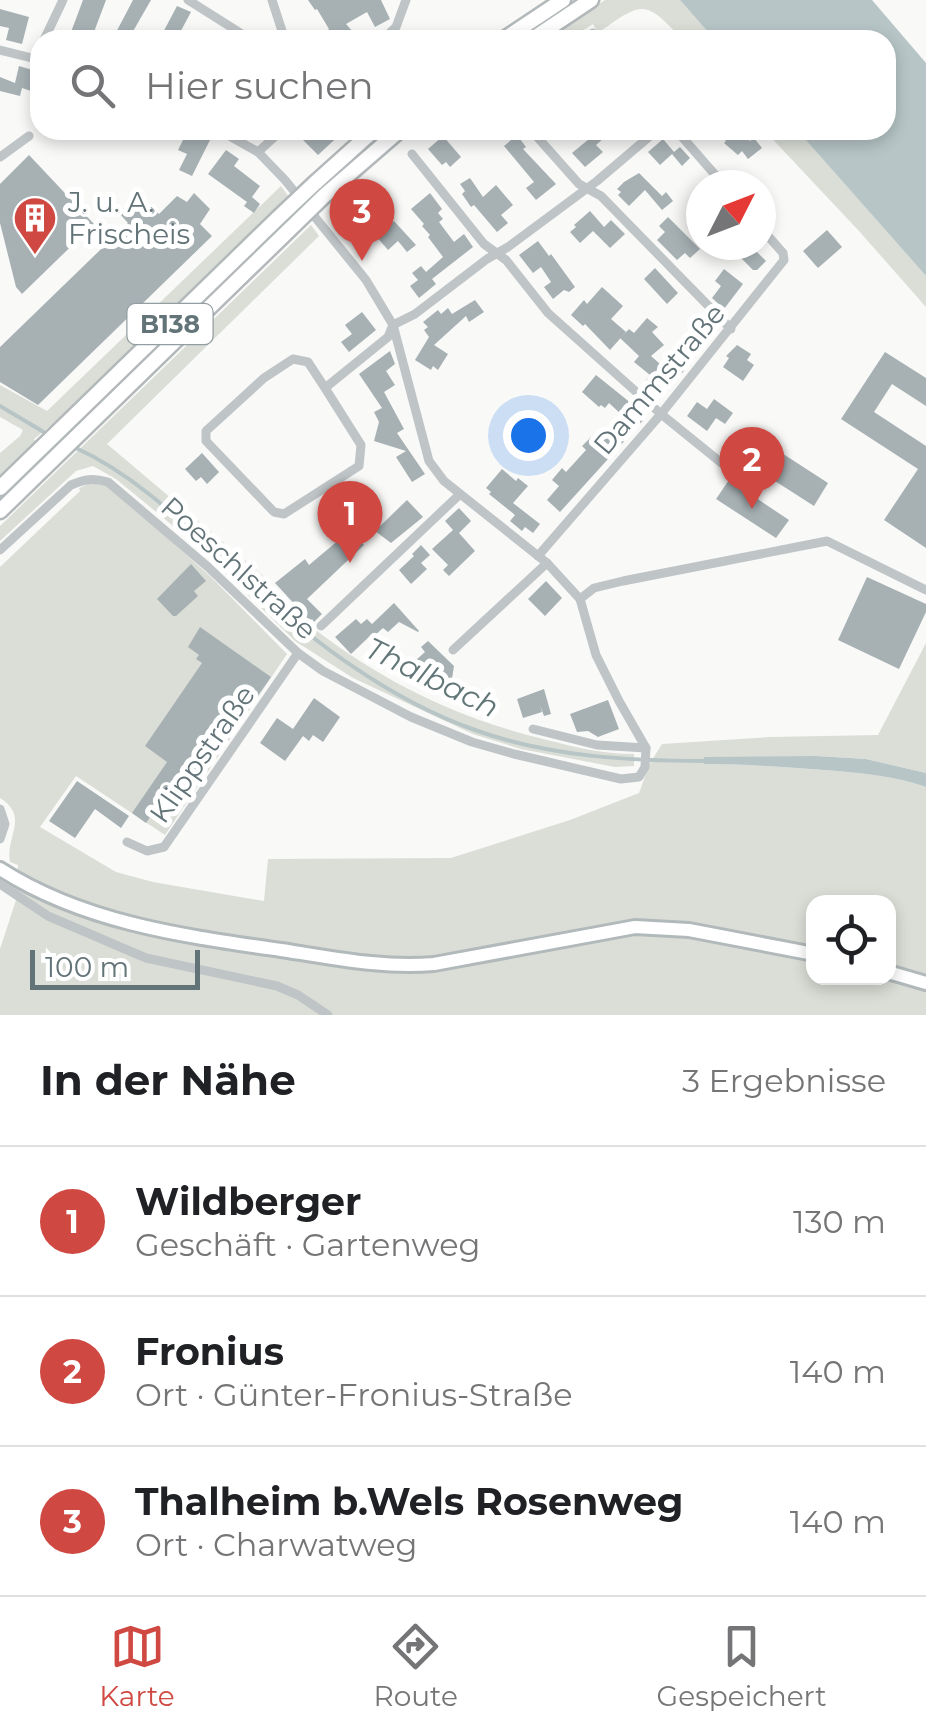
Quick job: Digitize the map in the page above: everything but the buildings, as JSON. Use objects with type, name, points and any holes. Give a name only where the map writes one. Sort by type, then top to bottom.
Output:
[{"type":"main road","points":[[518,30],[564,0]]},
{"type":"main road","points":[[546,30],[591,0]]},
{"type":"main road","name":"B138","points":[[0,488],[363,140]]},
{"type":"main road","name":"B138","points":[[0,511],[289,230],[389,140]]},
{"type":"main road","points":[[0,869],[53,899],[128,924],[370,964],[434,964],[635,927],[688,930],[806,952]]},
{"type":"main road","points":[[896,974],[926,983]]},
{"type":"street","points":[[49,30],[64,0]]},
{"type":"street","points":[[188,0],[236,30]]},
{"type":"street","points":[[272,0],[282,30]]},
{"type":"street","points":[[391,0],[399,14]]},
{"type":"street","points":[[393,30],[406,0]]},
{"type":"street","points":[[0,50],[30,58]]},
{"type":"street","points":[[0,157],[29,136]]},
{"type":"street","points":[[237,140],[258,152],[328,230],[366,280],[393,325],[428,460],[459,495],[543,560],[580,599],[596,655],[646,751]]},
{"type":"street","points":[[258,152],[271,140]]},
{"type":"street","points":[[541,140],[579,184],[602,196],[731,329]]},
{"type":"street","points":[[324,388],[388,337],[393,325],[415,314],[588,188],[645,140]]},
{"type":"street","points":[[685,140],[711,170]]},
{"type":"street","points":[[412,154],[484,244],[506,260],[548,313],[724,465]]},
{"type":"street","name":"Dammstraße","points":[[453,650],[543,560],[731,329],[784,260],[776,244]]},
{"type":"street","points":[[294,359],[308,362],[324,388],[361,445],[358,466],[284,514],[274,512],[206,441],[206,431],[264,378],[294,359]]},
{"type":"street","name":"Poeschlstraße","points":[[0,550],[72,485],[95,478],[108,482],[208,566],[298,653],[323,671],[411,717],[472,742],[621,779],[639,777],[646,767],[646,751]]},
{"type":"street","points":[[321,626],[459,495]]},
{"type":"street","points":[[580,599],[594,588],[623,581],[827,541],[926,590]]},
{"type":"street","name":"Klippstraße","points":[[127,842],[147,851],[164,847],[298,653]]},
{"type":"street","points":[[534,729],[646,751]]},
{"type":"street","points":[[0,809],[5,824],[0,839]]},
{"type":"street","points":[[0,884],[48,916],[146,958],[277,986],[328,1015]]},
{"type":"shaded area","points":[[605,0],[680,0],[706,30],[673,30],[644,9],[625,15],[602,30],[596,30],[593,24],[584,30],[560,30]]},
{"type":"shaded area","points":[[680,0],[872,0],[926,63],[926,276],[806,140],[896,140],[896,30],[706,30]]},
{"type":"shaded area","points":[[773,140],[806,140],[926,276],[926,307]]},
{"type":"shaded area","points":[[281,186],[289,197],[34,439],[37,444],[0,478],[0,453],[23,430],[0,417],[0,385],[47,411]]},
{"type":"shaded area","points":[[311,225],[319,236],[107,444],[268,580],[265,588],[297,616],[398,684],[510,730],[602,752],[634,754],[634,766],[615,767],[521,749],[473,734],[353,678],[295,641],[200,548],[116,479],[93,466],[76,471],[0,541],[0,526]]},
{"type":"shaded area","points":[[91,483],[107,485],[119,494],[211,577],[287,654],[165,835],[76,776],[40,827],[116,872],[153,882],[264,901],[268,859],[451,858],[639,793],[662,744],[878,735],[926,643],[926,773],[866,759],[816,756],[705,764],[863,774],[926,787],[926,1015],[0,1015],[0,949],[16,900],[18,865],[10,862],[9,853],[14,812],[0,798],[0,567],[79,488]]},
{"type":"shaded area","points":[[704,757],[866,759],[926,773],[926,787],[863,774],[704,764]]},
{"type":"waterway","name":"Thalbach","points":[[0,406],[47,434]]},
{"type":"waterway","name":"Thalbach","points":[[74,447],[121,473],[322,644],[411,702],[475,730],[561,752],[708,761]]},
{"type":"place","name":"J. u. A. Frischeis","points":[[35,256]]},
{"type":"place","name":"Thalheim b.Wels Rosenweg","points":[[362,261]]},
{"type":"place","name":"Fronius","points":[[752,509]]},
{"type":"place","name":"Wildberger","points":[[350,563]]}]
